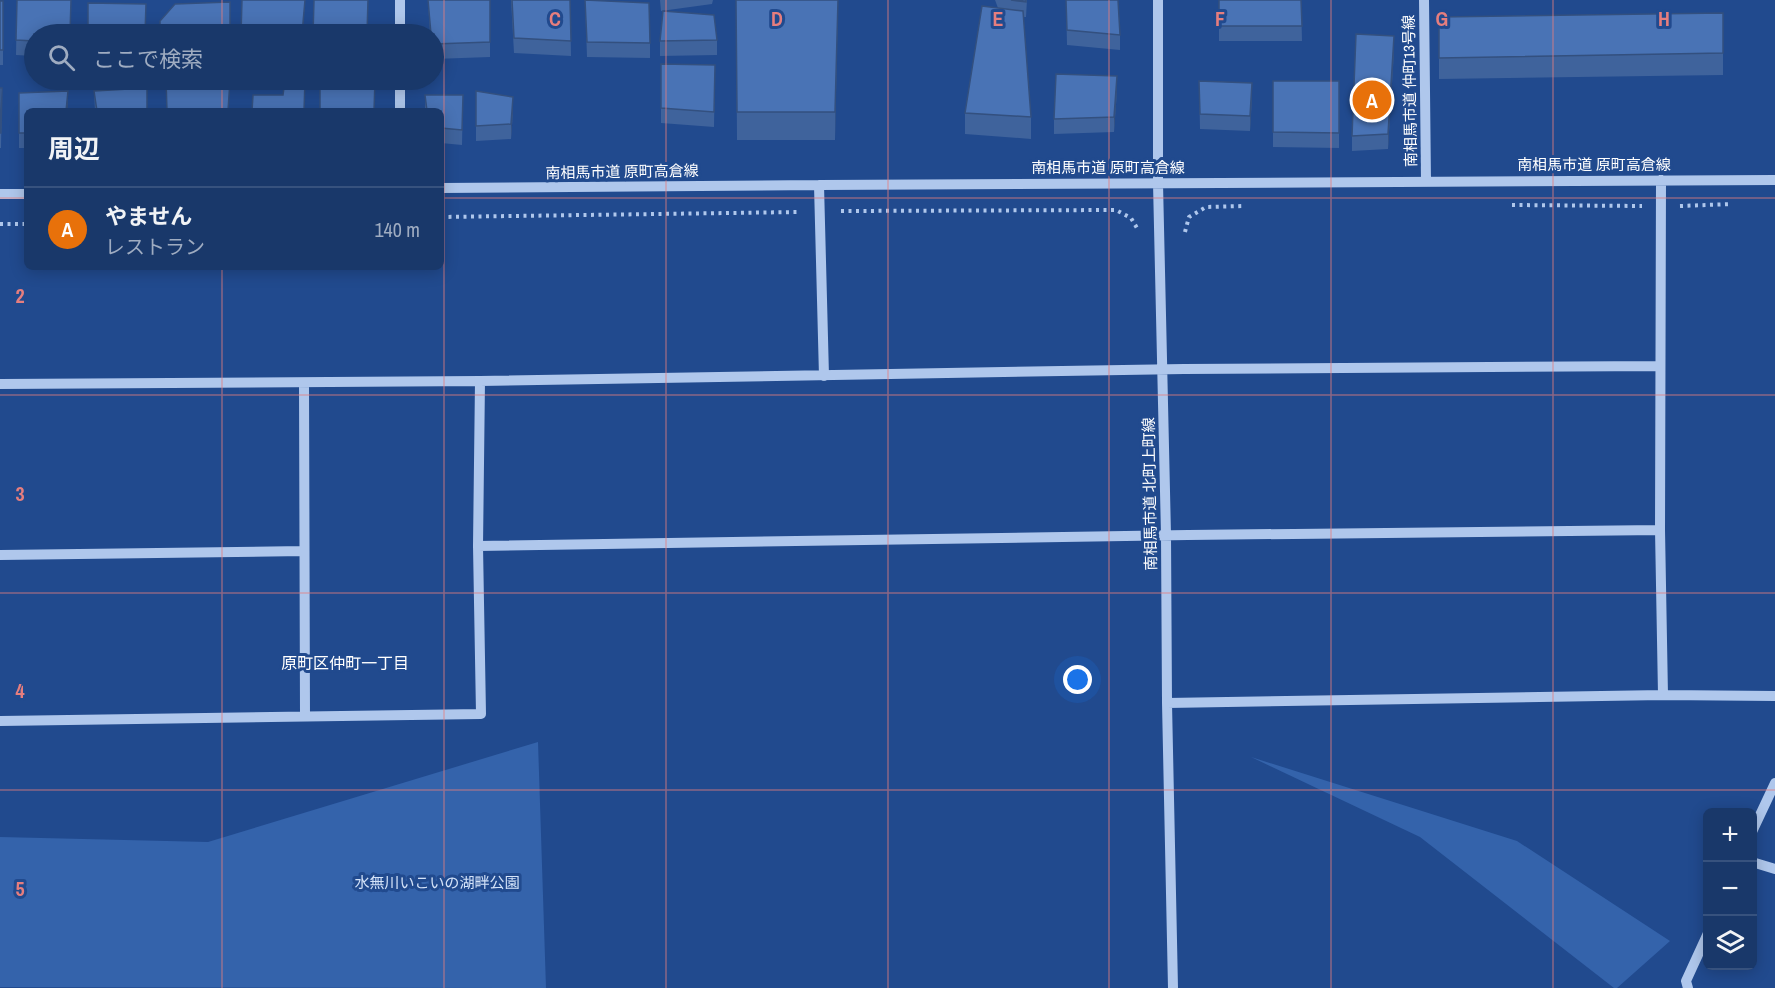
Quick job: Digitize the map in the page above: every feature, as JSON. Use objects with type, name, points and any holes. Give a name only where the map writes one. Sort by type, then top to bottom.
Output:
[{"type":"street","points":[[400,0],[400,24]]},
{"type":"street","name":"南相馬市道 北町上町線","points":[[1158,0],[1158,183],[1173,988]]},
{"type":"street","name":"南相馬市道 仲町13号線","points":[[1424,0],[1426,181]]},
{"type":"street","points":[[400,90],[400,108]]},
{"type":"street","points":[[1661,180],[1660,530],[1663,695]]},
{"type":"street","name":"南相馬市道 原町高倉線","points":[[444,188],[1775,180]]},
{"type":"street","points":[[819,184],[824,376]]},
{"type":"street","points":[[0,194],[24,194]]},
{"type":"street","points":[[0,384],[480,381],[1162,369],[1660,366]]},
{"type":"street","points":[[0,721],[481,714],[478,546],[480,381]]},
{"type":"street","points":[[304,383],[304,716]]},
{"type":"street","points":[[478,546],[1660,530]]},
{"type":"street","points":[[0,555],[304,551]]},
{"type":"street","points":[[1167,703],[1663,695],[1775,696]]},
{"type":"street","points":[[1757,821],[1775,783]]},
{"type":"street","points":[[1757,864],[1775,869]]},
{"type":"street","points":[[1688,988],[1686,981],[1703,942]]},
{"type":"path","points":[[1512,205],[1741,204]]},
{"type":"path","points":[[1185,232],[1189,217],[1206,207],[1253,206]]},
{"type":"path","points":[[444,217],[820,211],[1116,210],[1131,218],[1139,231]]},
{"type":"path","points":[[0,224],[24,224]]},
{"type":"green space","name":"水無川いこいの湖畔公園","points":[[538,742],[546,988],[0,987],[0,837],[208,842]]},
{"type":"green space","points":[[1251,757],[1517,841],[1670,941],[1617,988],[1614,988],[1420,837]]},
{"type":"building","points":[[17,0],[71,0],[70,24],[24,24],[24,40],[16,40]]},
{"type":"building","points":[[242,0],[305,0],[303,24],[241,24]]},
{"type":"building","points":[[314,0],[368,0],[367,24],[313,24]]},
{"type":"building","points":[[428,0],[490,0],[490,42],[444,44],[444,24],[430,24]]},
{"type":"building","points":[[512,0],[570,0],[571,41],[514,38]]},
{"type":"building","points":[[585,0],[649,3],[650,43],[587,42]]},
{"type":"building","points":[[736,0],[838,0],[835,112],[737,112]]},
{"type":"building","points":[[1066,0],[1118,0],[1120,35],[1067,30]]},
{"type":"building","points":[[1219,0],[1301,0],[1302,26],[1219,26]]},
{"type":"building","points":[[0,1],[3,1],[3,50],[0,50]]},
{"type":"building","points":[[230,2],[230,24],[160,24],[175,4]]},
{"type":"building","points":[[88,3],[146,4],[145,24],[88,24]]},
{"type":"building","points":[[982,6],[1023,11],[1031,117],[965,113]]},
{"type":"building","points":[[663,11],[714,15],[717,40],[660,41]]},
{"type":"building","points":[[1723,13],[1723,53],[1439,58],[1439,17]]},
{"type":"building","points":[[1356,34],[1394,36],[1388,134],[1352,136]]},
{"type":"building","points":[[661,64],[715,65],[714,112],[661,108]]},
{"type":"building","points":[[1056,74],[1117,76],[1114,117],[1054,119]]},
{"type":"building","points":[[1199,81],[1252,83],[1250,116],[1200,114]]},
{"type":"building","points":[[1273,81],[1339,81],[1339,133],[1273,132]]},
{"type":"building","points":[[0,88],[2,88],[1,133],[0,133]]},
{"type":"building","points":[[147,90],[147,108],[97,108],[94,91]]},
{"type":"building","points":[[166,90],[229,90],[228,108],[167,108]]},
{"type":"building","points":[[284,90],[305,90],[304,108],[252,108],[253,95],[283,95]]},
{"type":"building","points":[[320,90],[375,90],[374,108],[320,108]]},
{"type":"building","points":[[68,91],[66,108],[24,108],[24,133],[19,133],[19,93]]},
{"type":"building","points":[[476,91],[513,97],[511,124],[476,126]]},
{"type":"building","points":[[425,95],[463,95],[462,130],[444,128],[444,108],[427,108]]},
{"type":"place","name":"やません","points":[[1372,100]]},
{"type":"district","name":"原町区仲町一丁目","points":[[345,663]]}]
